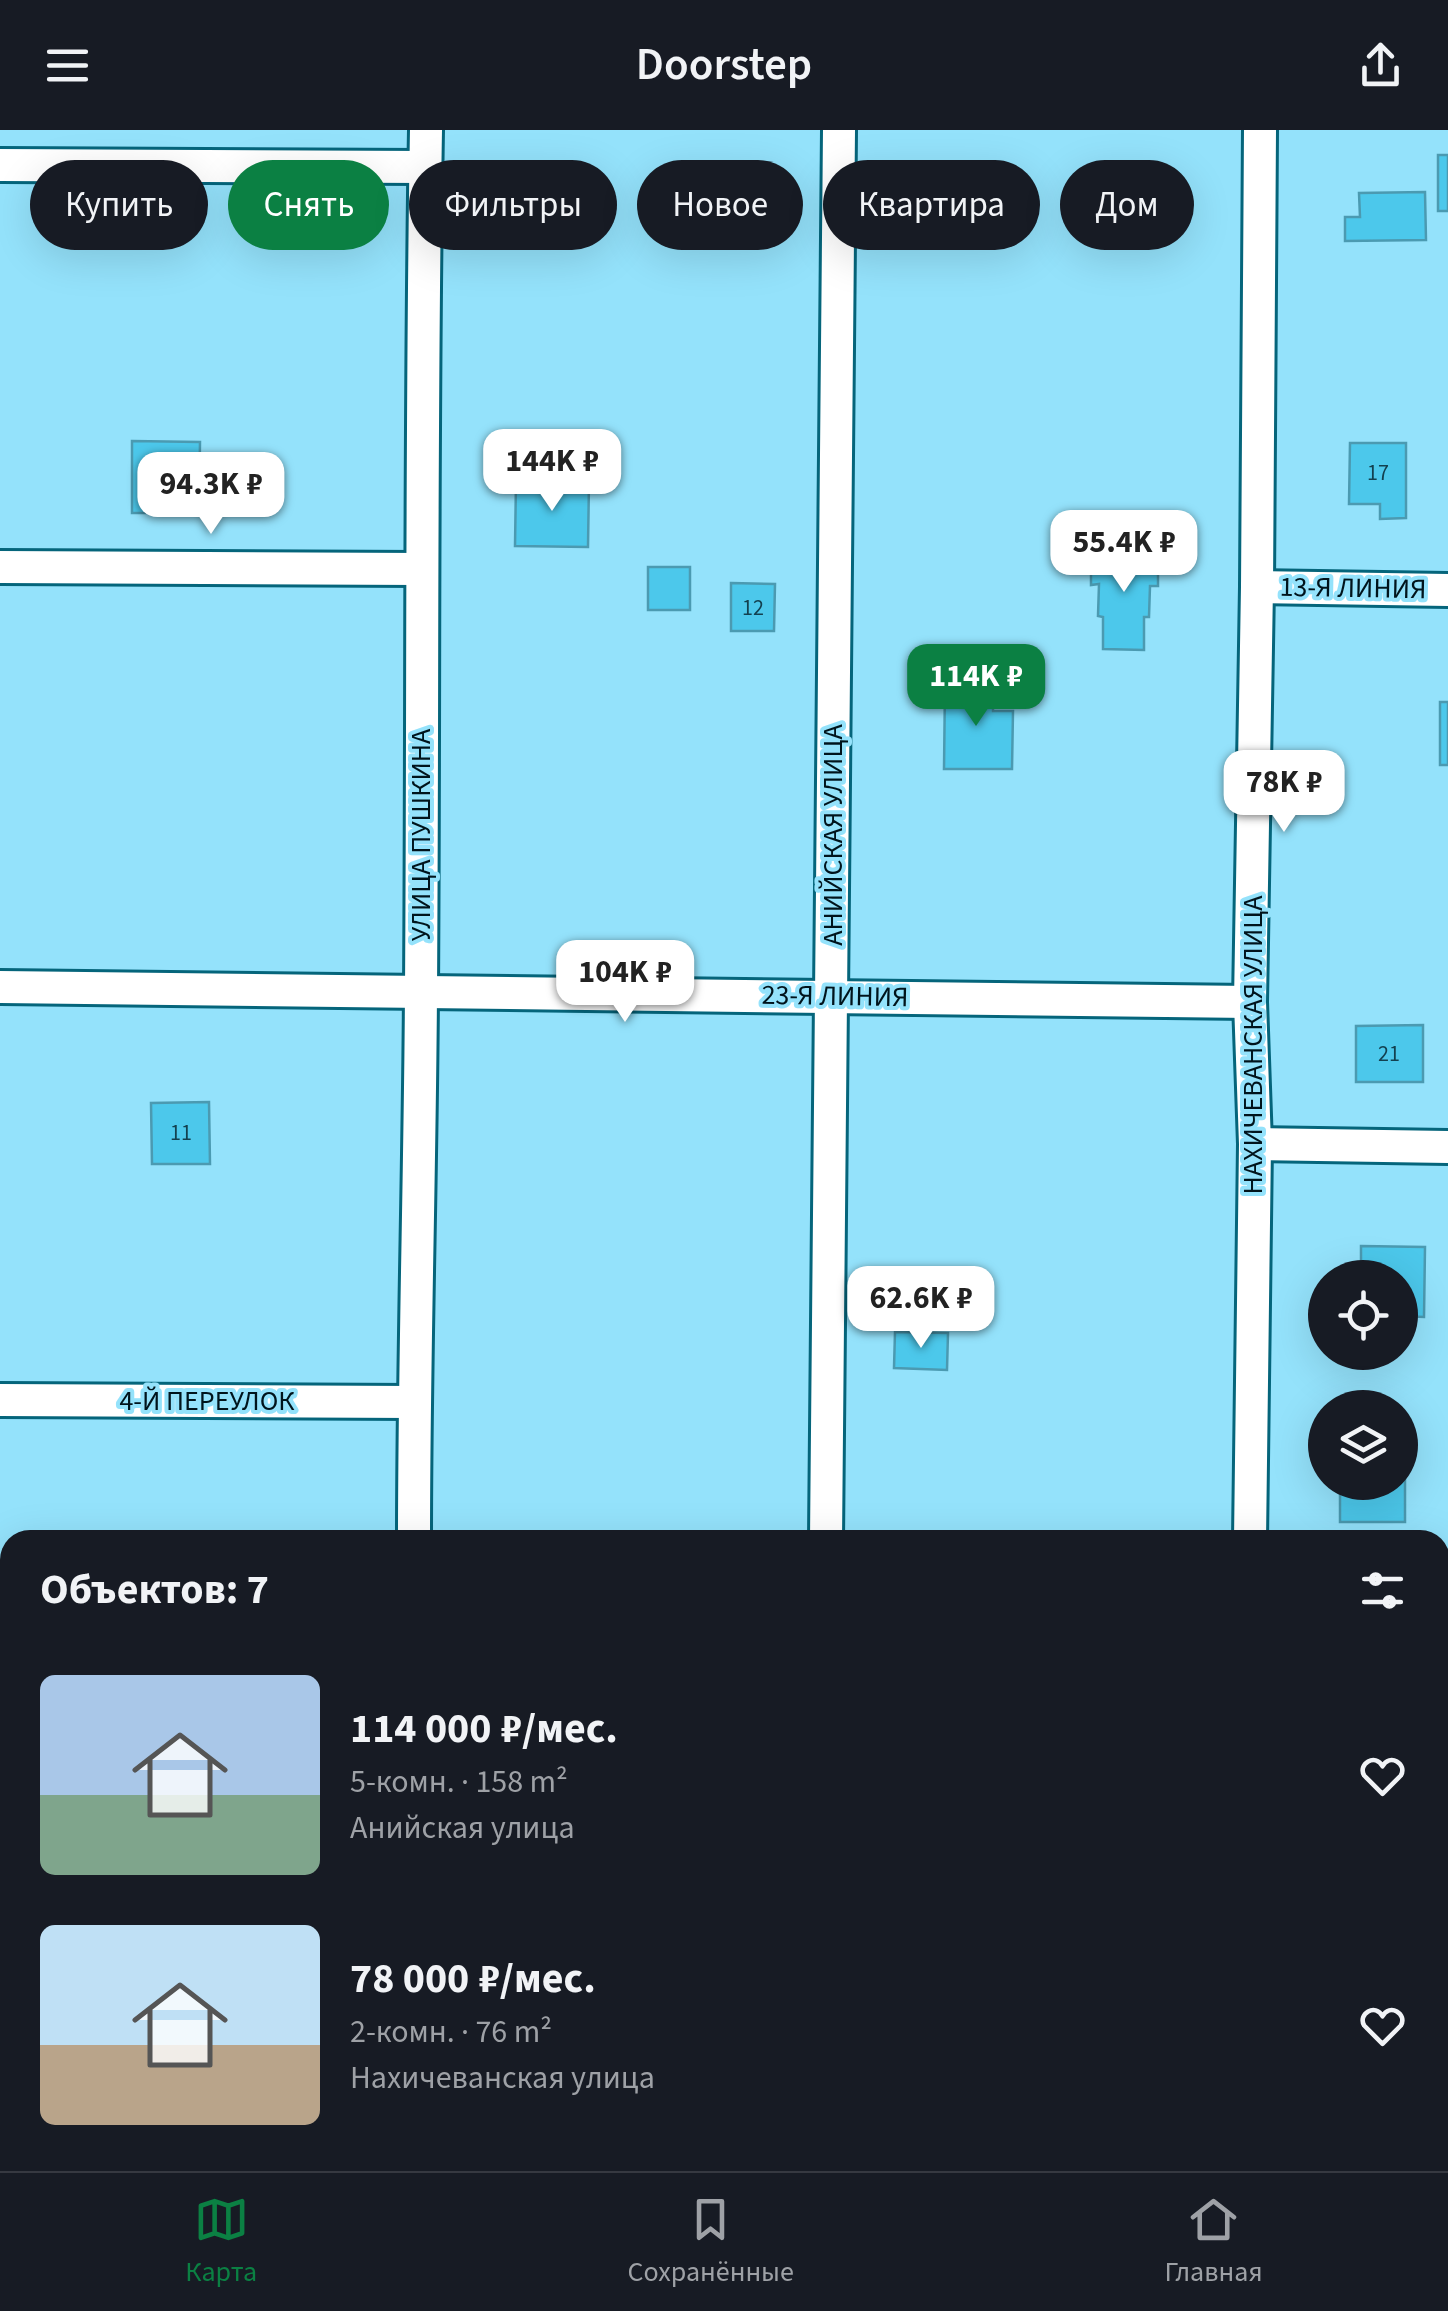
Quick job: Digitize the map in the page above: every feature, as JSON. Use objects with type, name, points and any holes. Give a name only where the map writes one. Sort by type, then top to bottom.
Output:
[{"type":"street","name":"УЛИЦА ПУШКИНА","points":[[426,130],[426,160]]},
{"type":"street","name":"АНИЙСКАЯ УЛИЦА","points":[[826,1530],[839,130]]},
{"type":"street","name":"НАХИЧЕВАНСКАЯ УЛИЦА","points":[[1250,1530],[1255,1144],[1250,1002],[1258,587],[1260,130]]},
{"type":"street","points":[[0,165],[409,167]]},
{"type":"street","name":"УЛИЦА ПУШКИНА","points":[[414,1530],[425,250]]},
{"type":"street","points":[[0,567],[421,570]]},
{"type":"street","name":"13-Я ЛИНИЯ","points":[[1258,587],[1448,590]]},
{"type":"street","name":"23-Я ЛИНИЯ","points":[[0,987],[1250,1002]]},
{"type":"street","points":[[1255,1144],[1448,1147]]},
{"type":"street","name":"4-Й ПЕРЕУЛОК","points":[[0,1400],[414,1402]]},
{"type":"building","points":[[1438,155],[1448,155],[1448,211],[1438,211]]},
{"type":"building","points":[[1425,192],[1426,240],[1345,241],[1345,217],[1360,217],[1359,193]]},
{"type":"building","points":[[132,441],[200,442],[199,513],[132,513]]},
{"type":"building","points":[[1350,443],[1406,443],[1406,518],[1380,519],[1380,504],[1349,504]]},
{"type":"building","points":[[516,481],[589,482],[588,547],[515,546]]},
{"type":"building","points":[[1091,550],[1158,551],[1158,586],[1150,586],[1149,617],[1144,617],[1144,650],[1103,649],[1099,584],[1091,585]]},
{"type":"building","points":[[648,567],[690,567],[690,610],[648,610]]},
{"type":"building","points":[[731,583],[775,584],[774,631],[731,631]]},
{"type":"building","points":[[945,684],[993,684],[993,711],[1013,711],[1012,769],[944,769]]},
{"type":"building","points":[[1440,702],[1448,702],[1448,765],[1440,765]]},
{"type":"building","points":[[1423,1025],[1423,1082],[1356,1082],[1356,1026]]},
{"type":"building","points":[[209,1102],[210,1164],[152,1164],[151,1103]]},
{"type":"building","points":[[1361,1246],[1425,1247],[1424,1317],[1418,1317],[1418,1260],[1361,1260]]},
{"type":"building","points":[[895,1332],[948,1333],[947,1370],[894,1368]]},
{"type":"building","points":[[1340,1500],[1405,1500],[1405,1522],[1340,1522]]}]
